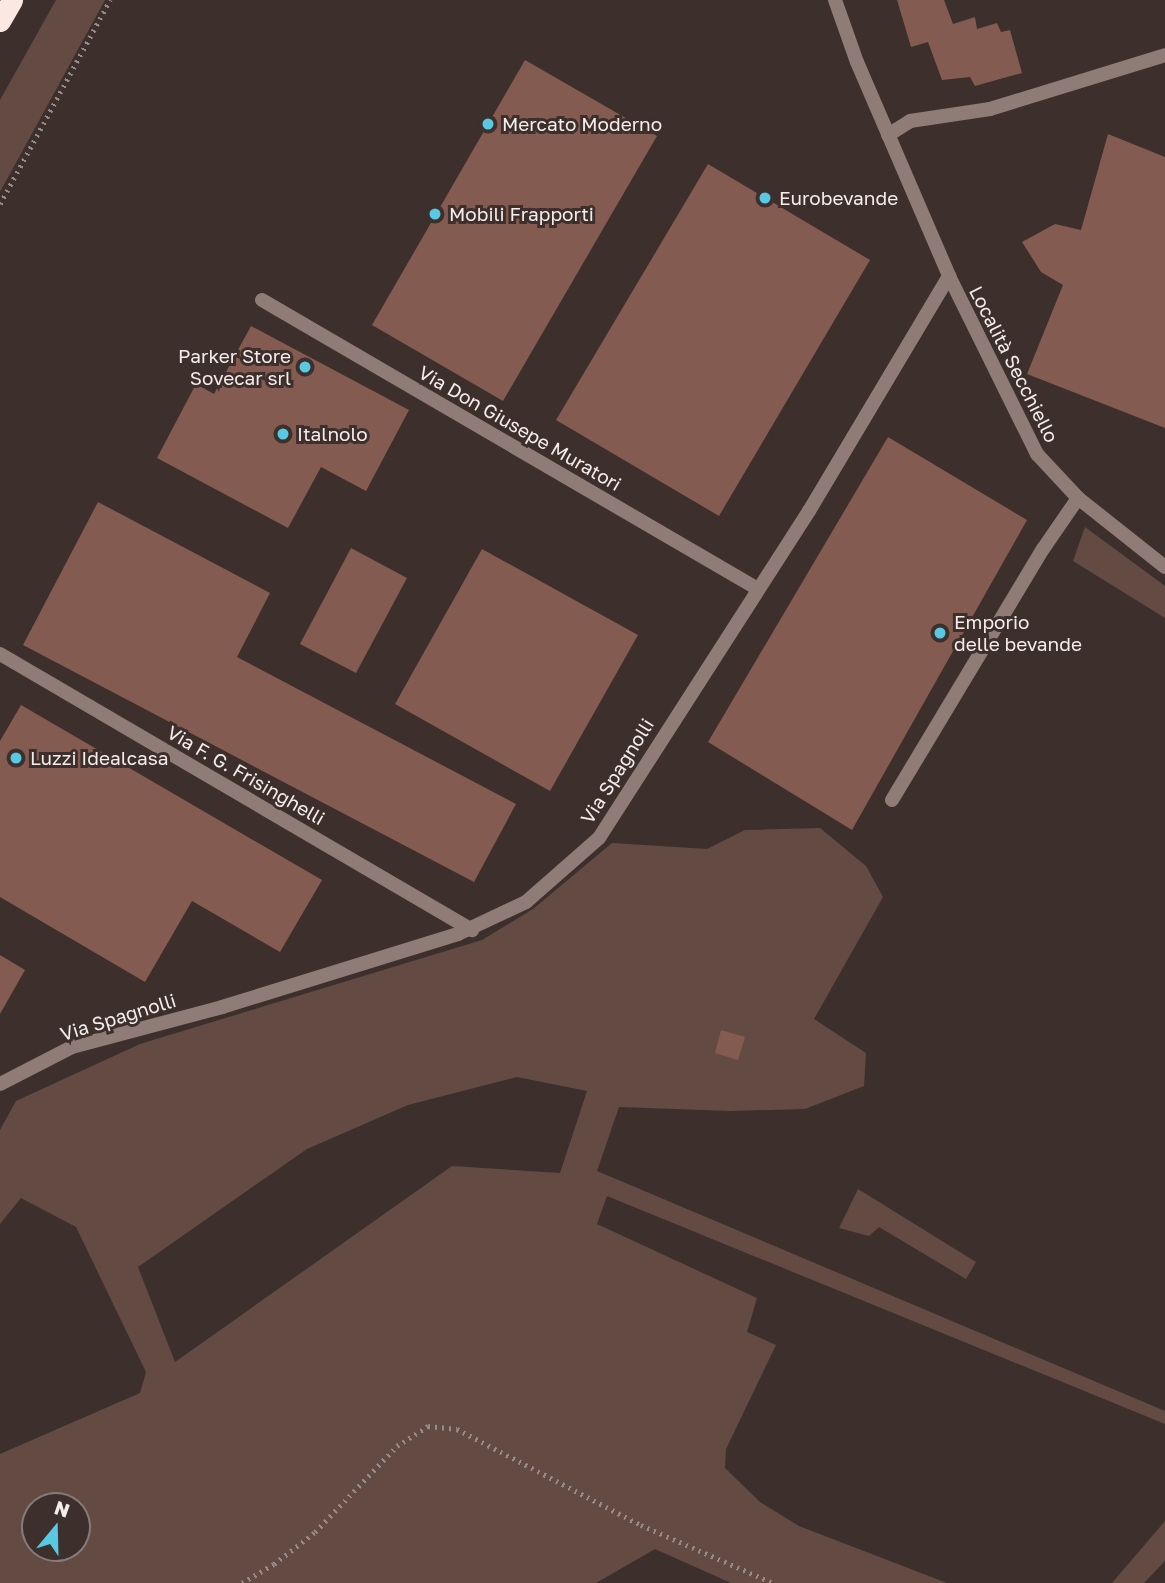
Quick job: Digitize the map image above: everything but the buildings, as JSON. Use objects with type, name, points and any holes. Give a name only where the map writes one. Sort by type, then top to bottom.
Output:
[{"type":"highway","points":[[0,21],[12,0]]},
{"type":"street","name":"Località Secchiello","points":[[835,0],[888,135],[949,276],[1037,454],[1078,498],[1165,566]]},
{"type":"street","points":[[888,135],[910,121],[990,109],[1165,55]]},
{"type":"street","name":"Via Spagnolli","points":[[0,1084],[72,1047],[222,1007],[472,930],[526,902],[599,838],[809,510],[949,276]]},
{"type":"street","name":"Via Don Giusepe Muratori","points":[[262,300],[758,589]]},
{"type":"street","points":[[892,800],[1043,549],[1078,498]]},
{"type":"street","name":"Via F. G. Frisinghelli","points":[[0,654],[472,930]]},
{"type":"path","points":[[0,204],[110,0]]},
{"type":"path","points":[[242,1583],[274,1564],[315,1532],[397,1446],[428,1426],[457,1429],[640,1525],[773,1583]]},
{"type":"shaded area","points":[[56,0],[105,0],[0,192],[0,100]]},
{"type":"shaded area","points":[[1085,527],[1165,586],[1165,618],[1073,561]]},
{"type":"shaded area","points":[[820,828],[866,866],[883,897],[814,1019],[866,1053],[864,1086],[805,1109],[730,1111],[619,1107],[597,1171],[1165,1411],[1165,1424],[607,1196],[597,1224],[757,1298],[747,1332],[776,1345],[726,1449],[725,1468],[760,1502],[799,1526],[947,1583],[731,1583],[655,1549],[596,1583],[0,1583],[0,1454],[140,1393],[146,1372],[76,1227],[21,1198],[0,1224],[0,1130],[16,1101],[140,1044],[482,940],[533,909],[612,843],[707,849],[745,830]],"holes":[[[517,1077],[587,1091],[560,1173],[452,1166],[175,1362],[138,1267],[307,1149],[408,1105]]]},
{"type":"shaded area","points":[[858,1189],[976,1262],[966,1279],[879,1227],[869,1236],[839,1228]]},
{"type":"shaded area","points":[[1165,1521],[1165,1561],[1144,1583],[1112,1583]]},
{"type":"place","name":"Mercato Moderno","points":[[488,124]]},
{"type":"place","name":"Eurobevande","points":[[765,198]]},
{"type":"place","name":"Mobili Frapporti","points":[[435,214]]},
{"type":"place","name":"Parker Store Sovecar srl","points":[[305,367]]},
{"type":"place","name":"Italnolo","points":[[283,434]]},
{"type":"place","name":"Emporio delle bevande","points":[[940,633]]},
{"type":"place","name":"Luzzi Idealcasa","points":[[16,758]]}]
